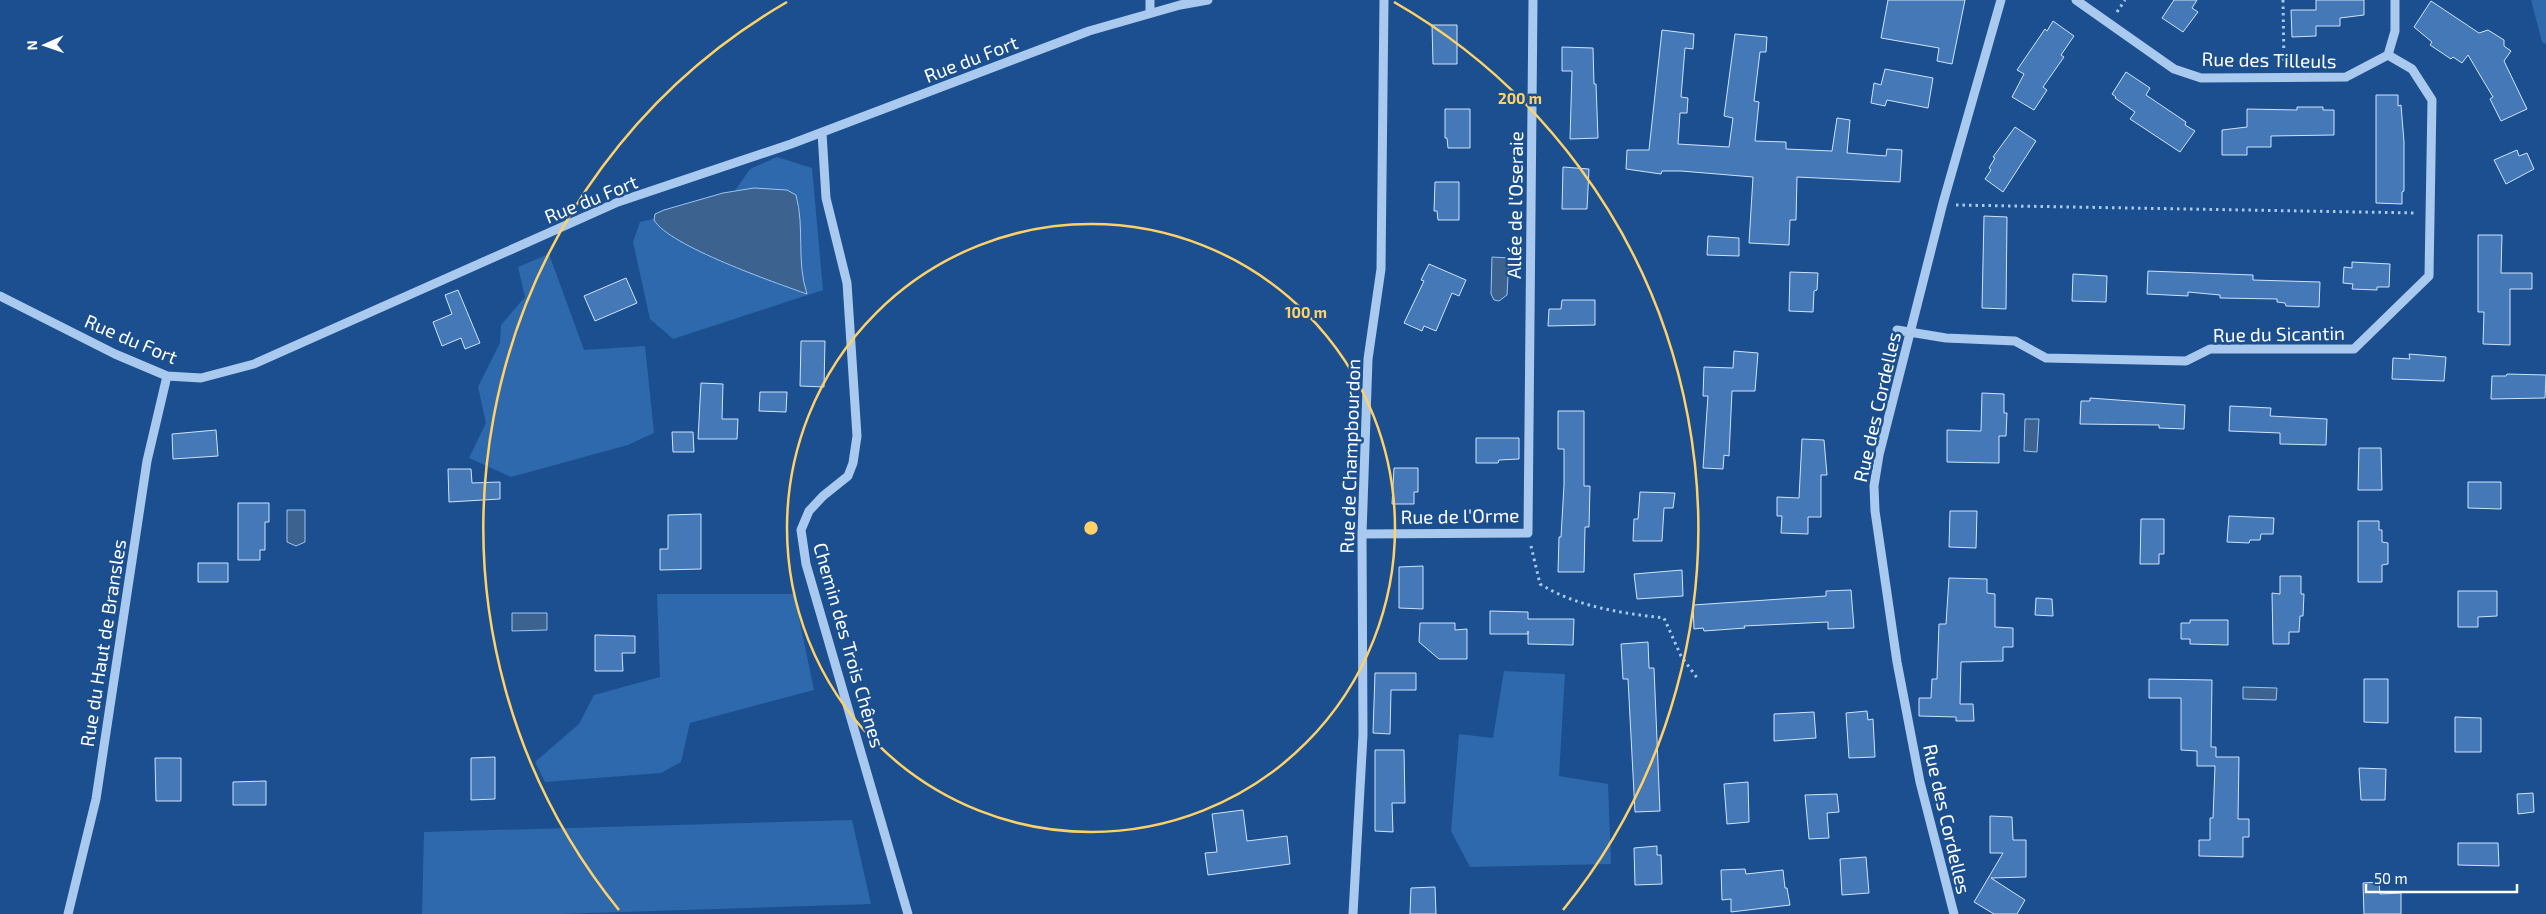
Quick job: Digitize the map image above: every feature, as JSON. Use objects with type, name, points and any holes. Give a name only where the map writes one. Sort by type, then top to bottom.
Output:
[{"type":"street","points":[[1150,0],[1150,14]]},
{"type":"street","name":"Rue du Fort","points":[[0,296],[115,354],[167,376],[201,378],[254,364],[618,202],[822,133],[1089,31],[1208,0]]},
{"type":"street","name":"Rue de Champbourdon","points":[[1353,914],[1363,735],[1362,534],[1368,359],[1380,269],[1384,0]]},
{"type":"street","name":"Allée de l'Oseraie","points":[[1530,381],[1533,0]]},
{"type":"street","name":"Rue des Cordelles","points":[[1954,914],[1920,782],[1897,662],[1875,511],[1874,486],[1879,455],[1943,203],[2001,0]]},
{"type":"street","name":"Rue des Tilleuls","points":[[2076,0],[2174,69],[2201,78],[2284,79],[2346,77],[2388,55]]},
{"type":"street","points":[[2395,0],[2396,31],[2388,55],[2412,69],[2432,100],[2430,213]]},
{"type":"street","name":"Chemin des Trois Chênes","points":[[822,133],[826,198],[847,283],[857,436],[853,462],[848,476],[823,496],[809,511],[801,530],[806,564],[908,914]]},
{"type":"street","name":"Rue du Sicantin","points":[[1897,330],[1910,334],[1946,338],[2015,341],[2046,358],[2186,361],[2210,349],[2354,349],[2429,276],[2430,213]]},
{"type":"street","name":"Rue du Haut de Bransles","points":[[68,914],[96,798],[147,461],[167,376]]},
{"type":"street","name":"Rue de l'Orme","points":[[1362,534],[1528,533],[1530,381]]},
{"type":"path","points":[[2283,0],[2284,79]]},
{"type":"path","points":[[1943,203],[2430,213]]},
{"type":"path","points":[[1528,533],[1540,584],[1558,595],[1612,612],[1664,618],[1681,656],[1698,679]]},
{"type":"shaded area","points":[[2531,0],[2546,0],[2546,44],[2542,42]]},
{"type":"shaded area","points":[[777,157],[812,168],[823,290],[673,339],[650,319],[633,242],[640,222],[727,202],[750,169]]},
{"type":"shaded area","points":[[754,188],[787,190],[796,195],[799,207],[802,269],[807,294],[749,273],[701,252],[680,241],[654,220],[655,214],[664,210],[723,193]]},
{"type":"shaded area","points":[[549,254],[584,350],[645,346],[654,433],[628,445],[511,477],[469,458],[486,423],[478,387],[500,343],[501,325],[525,297],[518,267]]},
{"type":"shaded area","points":[[1492,257],[1509,258],[1507,295],[1499,301],[1494,300],[1491,294]]},
{"type":"shaded area","points":[[2025,419],[2039,419],[2037,452],[2024,451]]},
{"type":"shaded area","points":[[287,510],[305,510],[305,542],[296,546],[287,542]]},
{"type":"shaded area","points":[[657,594],[794,594],[814,690],[690,723],[681,762],[661,773],[545,782],[535,762],[579,724],[594,695],[660,677]]},
{"type":"shaded area","points":[[512,613],[547,613],[547,630],[512,631]]},
{"type":"shaded area","points":[[1504,671],[1565,674],[1559,776],[1608,784],[1611,864],[1470,867],[1451,831],[1459,734],[1493,738]]},
{"type":"shaded area","points":[[2243,687],[2277,688],[2276,700],[2243,699]]},
{"type":"shaded area","points":[[852,820],[871,904],[559,914],[422,914],[424,832]]},
{"type":"building","points":[[1888,0],[1965,0],[1952,64],[1937,61],[1939,48],[1881,38]]},
{"type":"building","points":[[2174,0],[2197,0],[2192,8],[2198,12],[2183,32],[2162,18]]},
{"type":"building","points":[[2316,0],[2364,0],[2364,15],[2340,18],[2340,26],[2316,26],[2316,36],[2292,37],[2291,10],[2316,10]]},
{"type":"building","points":[[2431,1],[2479,33],[2488,30],[2504,40],[2504,46],[2511,51],[2504,61],[2527,109],[2501,121],[2490,99],[2493,97],[2468,55],[2462,63],[2453,57],[2451,59],[2430,45],[2432,42],[2414,27]]},
{"type":"building","points":[[2053,21],[2074,36],[2061,55],[2064,57],[2043,87],[2047,90],[2034,110],[2012,97],[2024,74],[2017,70],[2045,29],[2047,31]]},
{"type":"building","points":[[1432,25],[1457,25],[1457,64],[1433,64]]},
{"type":"building","points":[[1662,30],[1694,34],[1693,49],[1685,48],[1681,97],[1688,98],[1687,113],[1680,113],[1678,144],[1729,147],[1733,118],[1724,116],[1735,34],[1767,37],[1766,52],[1760,52],[1754,101],[1759,102],[1755,141],[1786,142],[1786,149],[1832,151],[1837,118],[1850,120],[1847,153],[1886,156],[1887,149],[1902,150],[1900,182],[1797,177],[1796,220],[1790,220],[1789,245],[1749,243],[1753,177],[1681,171],[1662,171],[1661,174],[1626,169],[1627,150],[1649,150]]},
{"type":"building","points":[[1562,47],[1593,48],[1598,138],[1570,139],[1572,71],[1562,71]]},
{"type":"building","points":[[1885,69],[1933,78],[1928,108],[1887,100],[1885,106],[1871,103],[1874,83],[1881,85]]},
{"type":"building","points":[[2126,72],[2150,88],[2146,95],[2186,122],[2185,125],[2195,131],[2180,152],[2130,119],[2135,112],[2112,94]]},
{"type":"building","points":[[2376,95],[2398,95],[2398,106],[2401,105],[2404,142],[2404,191],[2402,192],[2402,204],[2376,203]]},
{"type":"building","points":[[2297,107],[2323,107],[2323,110],[2334,110],[2334,135],[2271,136],[2271,147],[2247,147],[2247,155],[2222,155],[2222,130],[2247,127],[2247,109],[2297,110]]},
{"type":"building","points":[[1445,109],[1470,109],[1470,148],[1448,148],[1447,138],[1445,138]]},
{"type":"building","points":[[2015,127],[2036,141],[2003,192],[1985,179],[1991,170],[1989,168],[1995,158],[1993,157]]},
{"type":"building","points":[[2517,150],[2519,156],[2527,153],[2534,169],[2506,184],[2494,160]]},
{"type":"building","points":[[1563,167],[1589,169],[1587,209],[1562,209]]},
{"type":"building","points":[[1435,182],[1459,182],[1459,220],[1438,220],[1437,211],[1434,211]]},
{"type":"building","points":[[1984,216],[2007,217],[2006,309],[1982,308]]},
{"type":"building","points":[[2478,235],[2502,235],[2501,273],[2532,273],[2532,289],[2510,289],[2510,345],[2483,344],[2484,312],[2478,312]]},
{"type":"building","points":[[1708,236],[1739,238],[1739,256],[1707,255]]},
{"type":"building","points":[[2352,262],[2390,264],[2389,287],[2377,287],[2377,290],[2352,289],[2353,284],[2343,283],[2344,267],[2352,268]]},
{"type":"building","points":[[1429,264],[1466,280],[1459,296],[1452,293],[1436,331],[1424,326],[1422,331],[1404,323],[1424,281],[1421,280]]},
{"type":"building","points":[[2148,271],[2253,275],[2253,280],[2320,282],[2319,307],[2286,306],[2285,303],[2277,302],[2277,299],[2220,298],[2220,295],[2188,292],[2188,296],[2147,294]]},
{"type":"building","points":[[1790,272],[1818,273],[1817,290],[1814,291],[1813,312],[1789,311]]},
{"type":"building","points":[[2073,274],[2107,276],[2106,302],[2072,301]]},
{"type":"building","points":[[626,278],[637,303],[595,321],[584,296]]},
{"type":"building","points":[[458,290],[480,343],[465,349],[461,338],[442,346],[433,322],[452,314],[445,295]]},
{"type":"building","points":[[1562,300],[1595,300],[1595,325],[1548,326],[1549,309],[1561,309]]},
{"type":"building","points":[[801,341],[825,341],[824,387],[800,386]]},
{"type":"building","points":[[1734,351],[1758,353],[1755,391],[1732,391],[1729,456],[1724,455],[1723,469],[1703,468],[1708,396],[1703,396],[1704,367],[1733,368]]},
{"type":"building","points":[[2409,354],[2446,357],[2444,381],[2392,379],[2393,358],[2410,359]]},
{"type":"building","points":[[2507,374],[2546,375],[2545,398],[2491,399],[2492,376],[2506,376]]},
{"type":"building","points":[[701,383],[723,384],[722,419],[738,419],[737,439],[698,439]]},
{"type":"building","points":[[760,392],[787,392],[786,412],[759,411]]},
{"type":"building","points":[[1982,393],[2004,394],[2004,413],[2007,413],[2006,436],[1999,436],[1999,463],[1947,462],[1947,430],[1981,431]]},
{"type":"building","points":[[2090,398],[2185,405],[2184,429],[2159,428],[2159,425],[2080,424],[2081,401],[2090,401]]},
{"type":"building","points":[[2230,406],[2271,408],[2270,416],[2327,419],[2326,445],[2280,444],[2280,433],[2229,431]]},
{"type":"building","points":[[1558,411],[1584,411],[1584,486],[1590,486],[1589,527],[1585,527],[1584,572],[1558,572],[1564,485],[1564,449],[1558,449]]},
{"type":"building","points":[[216,430],[218,456],[173,459],[172,434]]},
{"type":"building","points":[[672,432],[693,432],[694,452],[673,452]]},
{"type":"building","points":[[1476,438],[1519,438],[1519,459],[1499,460],[1498,463],[1476,463]]},
{"type":"building","points":[[1802,439],[1824,440],[1827,475],[1821,475],[1821,517],[1808,517],[1808,534],[1781,533],[1782,516],[1777,516],[1777,497],[1799,498]]},
{"type":"building","points":[[2359,448],[2381,448],[2382,490],[2358,490]]},
{"type":"building","points":[[1394,468],[1418,468],[1418,492],[1414,492],[1414,504],[1392,504]]},
{"type":"building","points":[[448,469],[471,469],[472,483],[500,482],[500,499],[449,502]]},
{"type":"building","points":[[2468,482],[2501,482],[2501,509],[2468,508]]},
{"type":"building","points":[[1640,492],[1675,493],[1673,508],[1664,508],[1662,541],[1633,541],[1634,519],[1638,519]]},
{"type":"building","points":[[238,503],[269,503],[269,522],[265,522],[265,550],[260,550],[260,560],[238,560]]},
{"type":"building","points":[[1950,511],[1977,511],[1976,548],[1949,547]]},
{"type":"building","points":[[701,514],[701,569],[660,570],[660,549],[668,549],[668,515]]},
{"type":"building","points":[[2229,516],[2274,518],[2273,534],[2261,534],[2260,540],[2250,540],[2249,543],[2227,542]]},
{"type":"building","points":[[2141,519],[2164,519],[2164,554],[2159,554],[2159,564],[2140,564]]},
{"type":"building","points":[[2358,521],[2379,521],[2379,530],[2382,530],[2382,542],[2388,543],[2388,564],[2382,565],[2382,582],[2358,582]]},
{"type":"building","points":[[198,563],[228,563],[228,582],[198,582]]},
{"type":"building","points":[[1423,566],[1423,609],[1399,608],[1399,567]]},
{"type":"building","points":[[1682,570],[1683,596],[1637,599],[1634,574]]},
{"type":"building","points":[[2280,576],[2301,576],[2301,594],[2304,594],[2303,616],[2300,616],[2299,632],[2289,632],[2289,644],[2273,644],[2272,593],[2280,594]]},
{"type":"building","points":[[1949,578],[1987,579],[1987,593],[1995,594],[1995,627],[2013,628],[2013,647],[2003,647],[2003,661],[1961,662],[1960,704],[1973,704],[1974,721],[1956,721],[1956,717],[1919,716],[1919,698],[1931,698],[1932,679],[1937,679],[1939,624],[1946,624]]},
{"type":"building","points":[[1851,590],[1854,628],[1828,629],[1828,622],[1744,626],[1745,628],[1704,631],[1703,628],[1694,629],[1693,605],[1826,596],[1826,591]]},
{"type":"building","points":[[2458,591],[2497,591],[2497,616],[2478,617],[2478,627],[2458,627]]},
{"type":"building","points":[[2036,598],[2052,599],[2053,616],[2035,615]]},
{"type":"building","points":[[1490,611],[1528,612],[1528,619],[1574,619],[1573,645],[1528,644],[1528,634],[1490,634]]},
{"type":"building","points":[[2190,620],[2228,620],[2228,645],[2190,644],[2190,639],[2181,639],[2181,623],[2190,623]]},
{"type":"building","points":[[1420,623],[1455,623],[1455,630],[1467,629],[1467,659],[1439,659],[1419,642]]},
{"type":"building","points":[[595,635],[635,636],[635,653],[622,653],[623,671],[595,671]]},
{"type":"building","points":[[1648,642],[1649,668],[1654,668],[1660,811],[1635,812],[1628,679],[1623,679],[1621,644]]},
{"type":"building","points":[[1375,673],[1416,673],[1416,690],[1391,690],[1390,734],[1373,733]]},
{"type":"building","points":[[2149,679],[2212,680],[2211,747],[2216,747],[2216,757],[2239,757],[2238,819],[2249,819],[2249,837],[2243,837],[2243,857],[2199,856],[2199,840],[2210,840],[2210,818],[2213,818],[2215,766],[2197,766],[2197,751],[2181,750],[2181,698],[2149,698]]},
{"type":"building","points":[[2364,679],[2388,679],[2388,723],[2364,722]]},
{"type":"building","points":[[1867,711],[1868,720],[1873,719],[1875,757],[1849,758],[1846,713]]},
{"type":"building","points":[[1814,712],[1816,738],[1774,741],[1774,714]]},
{"type":"building","points":[[2455,717],[2481,718],[2481,752],[2455,752]]},
{"type":"building","points":[[1375,750],[1404,750],[1405,803],[1392,803],[1393,832],[1375,831]]},
{"type":"building","points":[[495,757],[495,799],[471,800],[471,758]]},
{"type":"building","points":[[155,758],[181,758],[181,801],[156,801]]},
{"type":"building","points":[[2359,768],[2386,769],[2385,800],[2361,800]]},
{"type":"building","points":[[266,781],[266,805],[233,805],[233,782]]},
{"type":"building","points":[[1748,782],[1749,822],[1727,824],[1724,784]]},
{"type":"building","points":[[2533,793],[2534,812],[2518,814],[2517,794]]},
{"type":"building","points":[[1837,794],[1839,812],[1827,813],[1829,838],[1809,839],[1805,795]]},
{"type":"building","points":[[1243,810],[1247,841],[1287,836],[1290,864],[1208,875],[1205,853],[1217,852],[1212,814]]},
{"type":"building","points":[[1990,816],[2012,817],[2013,840],[2026,840],[2026,877],[1991,878],[2025,900],[2017,914],[1994,914],[1974,902],[2003,853],[1990,853]]},
{"type":"building","points":[[2458,843],[2498,843],[2499,866],[2458,865]]},
{"type":"building","points":[[1657,846],[1657,855],[1661,855],[1662,884],[1635,885],[1634,848]]},
{"type":"building","points":[[1866,857],[1869,893],[1842,895],[1840,859]]},
{"type":"building","points":[[1745,869],[1746,874],[1783,870],[1785,888],[1787,888],[1790,905],[1731,912],[1731,899],[1722,900],[1721,870]]},
{"type":"building","points":[[2379,882],[2380,894],[2401,893],[2401,914],[2364,914],[2363,883]]},
{"type":"building","points":[[1435,887],[1436,914],[1410,914],[1411,888]]}]
